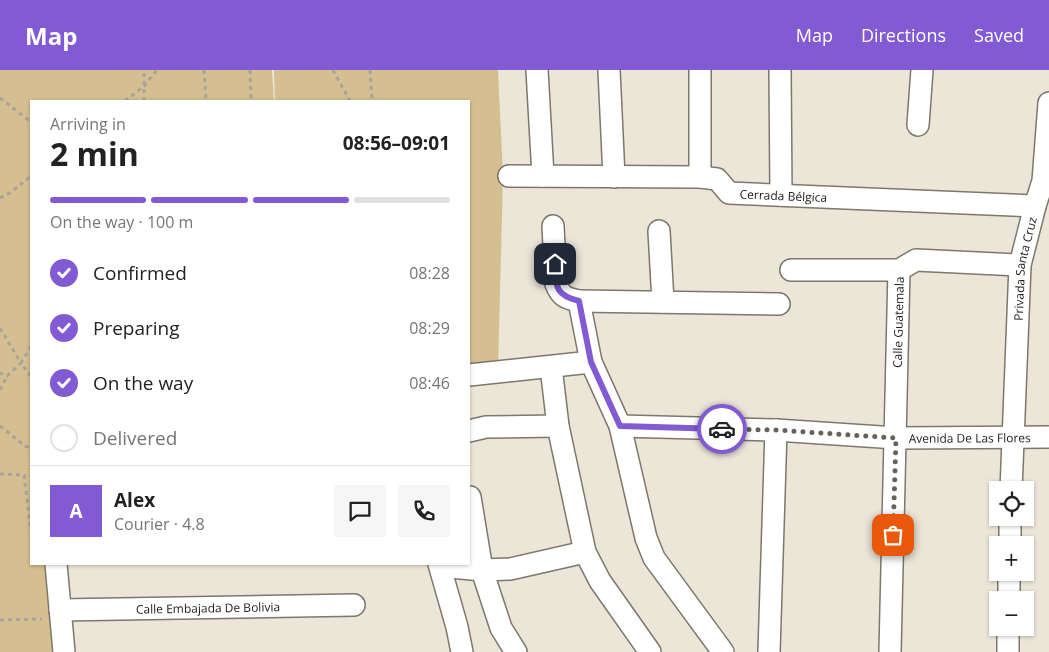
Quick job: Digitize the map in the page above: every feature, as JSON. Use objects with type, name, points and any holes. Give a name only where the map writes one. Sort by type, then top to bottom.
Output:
[{"type":"street","points":[[537,70],[544,176]]},
{"type":"street","points":[[609,70],[614,177]]},
{"type":"street","points":[[700,70],[700,177]]},
{"type":"street","points":[[780,70],[781,195]]},
{"type":"street","points":[[918,125],[922,70]]},
{"type":"street","name":"Privada Santa Cruz","points":[[1011,481],[1020,265],[1034,206],[1043,181],[1049,104]]},
{"type":"street","name":"Cerrada Bélgica","points":[[509,176],[700,177],[717,179],[729,193],[1034,206]]},
{"type":"street","points":[[553,226],[556,284],[559,292],[566,298],[579,301],[779,304]]},
{"type":"street","points":[[659,231],[663,302]]},
{"type":"street","name":"Calle Guatemala","points":[[890,652],[899,270],[916,260],[1020,265]]},
{"type":"street","points":[[791,270],[899,270]]},
{"type":"street","points":[[579,301],[591,362],[620,426],[646,538],[654,558],[723,652]]},
{"type":"street","points":[[470,375],[591,362]]},
{"type":"street","points":[[551,367],[558,426],[585,552],[600,581],[650,652]]},
{"type":"street","points":[[470,430],[486,426],[558,426]]},
{"type":"street","name":"Avenida De Las Flores","points":[[620,426],[776,430],[896,438],[1049,437]]},
{"type":"street","points":[[769,652],[776,430]]},
{"type":"street","points":[[470,497],[482,570],[501,628],[516,652]]},
{"type":"street","points":[[462,652],[440,565],[482,570],[510,569],[585,552]]},
{"type":"street","points":[[56,565],[51,610],[64,652]]},
{"type":"street","name":"Calle Embajada De Bolivia","points":[[51,610],[354,605]]},
{"type":"street","points":[[1008,636],[1008,652]]},
{"type":"path","points":[[144,70],[144,100]]},
{"type":"path","points":[[127,100],[144,86],[156,70]]},
{"type":"path","points":[[204,70],[206,100]]},
{"type":"path","points":[[250,70],[251,100]]},
{"type":"path","points":[[333,70],[349,100]]},
{"type":"path","points":[[370,70],[372,100]]},
{"type":"path","points":[[0,98],[30,121]]},
{"type":"path","points":[[0,198],[10,193],[30,177]]},
{"type":"path","points":[[0,328],[30,376]]},
{"type":"path","points":[[0,390],[7,376],[21,363],[30,348]]},
{"type":"path","points":[[0,373],[7,376]]},
{"type":"path","points":[[0,426],[25,446],[30,448]]},
{"type":"path","points":[[0,474],[24,475],[30,524]]},
{"type":"path","points":[[0,620],[42,619],[51,610]]},
{"type":"shaded area","points":[[0,70],[272,70],[274,100],[30,100],[30,565],[55,565],[63,652],[0,652]]},
{"type":"shaded area","points":[[274,70],[498,70],[503,176],[498,370],[470,373],[470,100],[275,100]]},
{"type":"way so far","points":[[722,429],[776,430],[896,438],[893,535]]},
{"type":"route","points":[[555,264],[556,284],[559,292],[566,298],[579,301],[591,362],[620,426],[722,429]]}]
